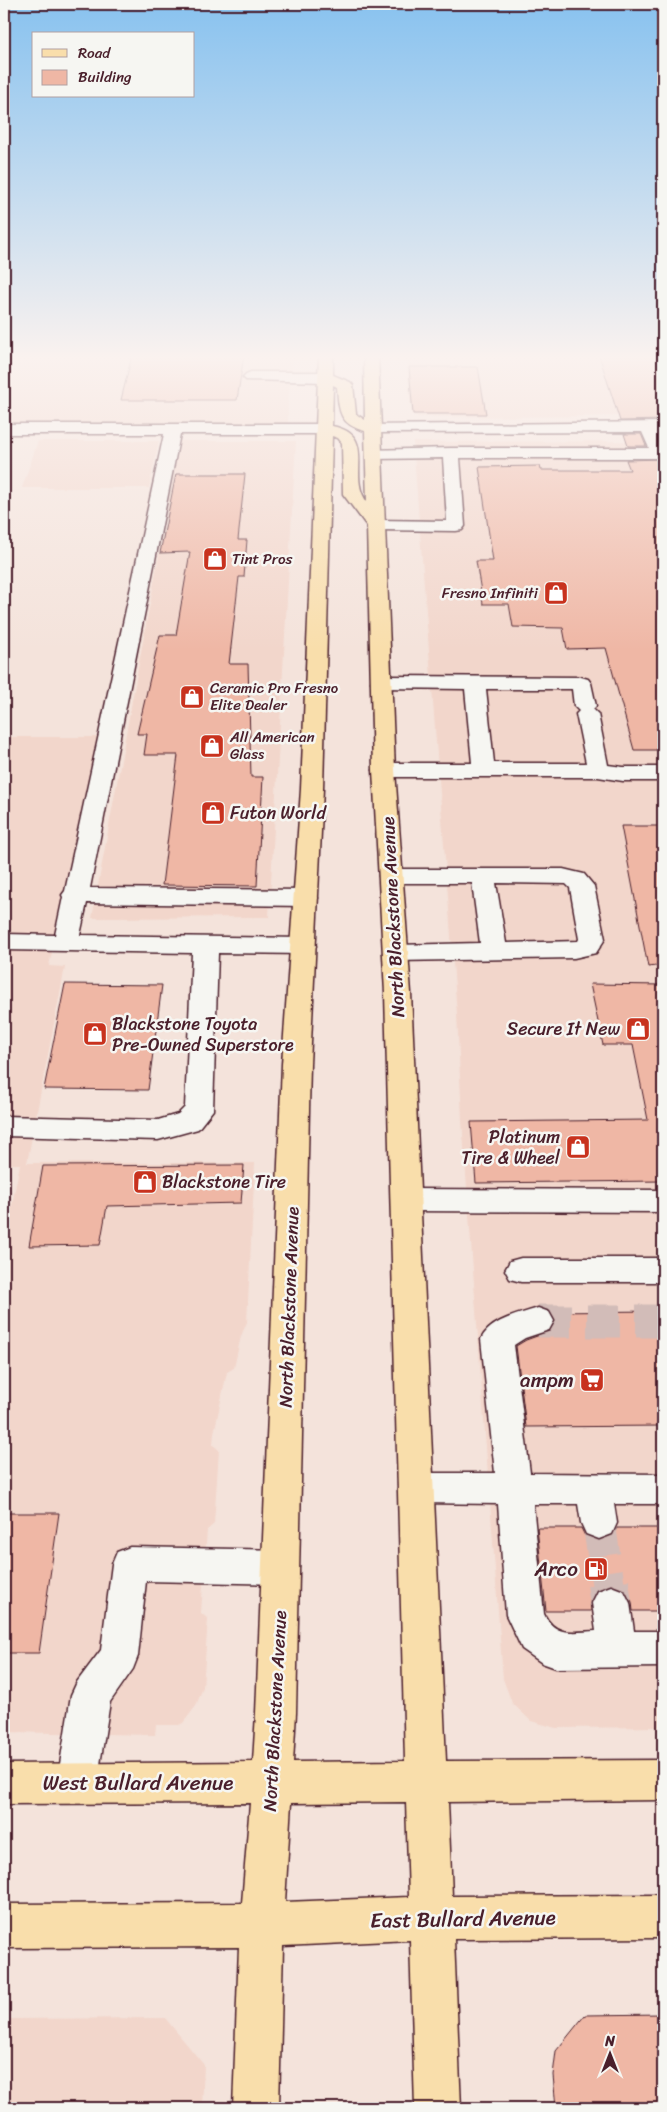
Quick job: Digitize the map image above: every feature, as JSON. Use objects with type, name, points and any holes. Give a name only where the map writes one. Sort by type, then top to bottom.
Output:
[{"type":"main road","name":"North Blackstone Avenue","points":[[256,2108],[262,1925],[273,1782],[296,1064],[315,711],[322,454]]},
{"type":"main road","points":[[350,454],[352,494],[376,526]]},
{"type":"main road","name":"North Blackstone Avenue","points":[[374,454],[384,770],[396,953],[406,1200],[417,1488],[425,1782],[438,2108]]},
{"type":"main road","points":[[273,1782],[663,1780]]},
{"type":"main road","name":"West Bullard Avenue","points":[[4,1784],[273,1782]]},
{"type":"main road","name":"East Bullard Avenue","points":[[262,1925],[431,1918],[663,1916]]},
{"type":"main road","points":[[4,1926],[262,1925]]},
{"type":"street","points":[[66,943],[74,896],[168,454]]},
{"type":"street","points":[[376,526],[456,526],[451,454]]},
{"type":"street","points":[[381,682],[581,683],[598,770]]},
{"type":"street","points":[[475,683],[484,770]]},
{"type":"street","points":[[384,770],[598,770],[623,774],[663,774]]},
{"type":"street","points":[[391,876],[563,876],[575,879],[582,886],[592,938],[587,947],[574,950],[396,953]]},
{"type":"street","points":[[483,876],[494,951]]},
{"type":"street","points":[[74,896],[306,898]]},
{"type":"street","points":[[4,942],[303,946]]},
{"type":"street","points":[[4,1126],[158,1130],[188,1122],[199,1110],[205,944]]},
{"type":"street","points":[[406,1200],[663,1200]]},
{"type":"street","points":[[521,1270],[663,1270]]},
{"type":"street","points":[[538,1322],[514,1329],[497,1339],[526,1615],[535,1636],[556,1650],[663,1649]]},
{"type":"street","points":[[417,1488],[514,1488],[596,1506],[662,1495]]},
{"type":"street","points":[[78,1783],[91,1694],[119,1656],[130,1564],[280,1567]]},
{"type":"street","points":[[611,1603],[617,1649]]},
{"type":"shaded area","points":[[34,454],[156,454],[149,488],[22,488]]},
{"type":"shaded area","points":[[178,454],[295,454],[269,917],[92,918]]},
{"type":"shaded area","points":[[414,454],[663,454],[663,1727],[556,1728],[531,1721],[512,1703],[503,1679],[462,1120],[457,1014]]},
{"type":"shaded area","points":[[4,737],[97,737],[49,966],[65,967],[27,1163],[255,1163],[247,1322],[241,1336],[234,1368],[227,1372],[214,1433],[213,1445],[219,1450],[214,1524],[207,1530],[201,1613],[208,1619],[203,1687],[196,1706],[183,1723],[179,1725],[156,1725],[155,1735],[4,1732],[4,1246],[20,1164],[8,1164],[4,1182]]},
{"type":"shaded area","points":[[165,2018],[204,2065],[202,2108],[4,2108],[4,2019]]},
{"type":"building","points":[[663,459],[663,750],[634,750],[606,648],[567,649],[563,628],[513,627],[509,604],[483,604],[476,561],[493,561],[479,467],[540,466],[541,470],[630,470],[626,460]]},
{"type":"building","points":[[176,474],[245,474],[238,540],[247,540],[244,577],[239,577],[229,664],[248,664],[251,777],[263,777],[257,886],[162,885],[178,755],[144,755],[147,734],[137,734],[160,635],[176,635],[190,552],[160,553]]},
{"type":"building","points":[[621,826],[663,826],[663,965],[648,967]]},
{"type":"building","points":[[65,984],[162,985],[148,1090],[44,1089]]},
{"type":"building","points":[[590,984],[663,985],[663,1181],[476,1183],[471,1122],[648,1120],[633,1045],[603,1045]]},
{"type":"building","points":[[244,1165],[241,1203],[107,1206],[100,1245],[29,1246],[43,1166]]},
{"type":"building","name":"ampm","points":[[656,1311],[663,1343],[663,1426],[526,1427],[516,1346],[526,1340],[551,1331],[556,1322],[551,1312]]},
{"type":"building","points":[[4,1513],[59,1513],[39,1653],[4,1653]]},
{"type":"building","name":"Arco","points":[[537,1528],[581,1528],[585,1536],[600,1541],[613,1536],[617,1528],[663,1528],[663,1611],[633,1611],[632,1602],[626,1590],[610,1584],[596,1590],[590,1602],[591,1611],[546,1611]]},
{"type":"building","points":[[663,2014],[663,2108],[556,2108],[553,2075],[556,2051],[585,2015]]},
{"type":"tunnel","points":[[538,1321],[663,1321]]},
{"type":"tunnel","points":[[599,1523],[608,1584]]},
{"type":"tunnel","points":[[608,1583],[611,1603]]},
{"type":"place","name":"Tint Pros","points":[[215,559]]},
{"type":"place","name":"Fresno Infiniti","points":[[556,593]]},
{"type":"place","name":"Ceramic Pro Fresno Elite Dealer","points":[[192,697]]},
{"type":"place","name":"All American Glass","points":[[212,746]]},
{"type":"place","name":"Futon World","points":[[213,813]]},
{"type":"place","name":"Secure It New","points":[[638,1029]]},
{"type":"place","name":"Blackstone Toyota Pre-Owned Superstore","points":[[95,1034]]},
{"type":"place","name":"Platinum Tire & Wheel","points":[[578,1147]]},
{"type":"place","name":"Blackstone Tire","points":[[145,1182]]},
{"type":"place","name":"ampm","points":[[592,1380]]},
{"type":"place","name":"Arco","points":[[596,1569]]}]
